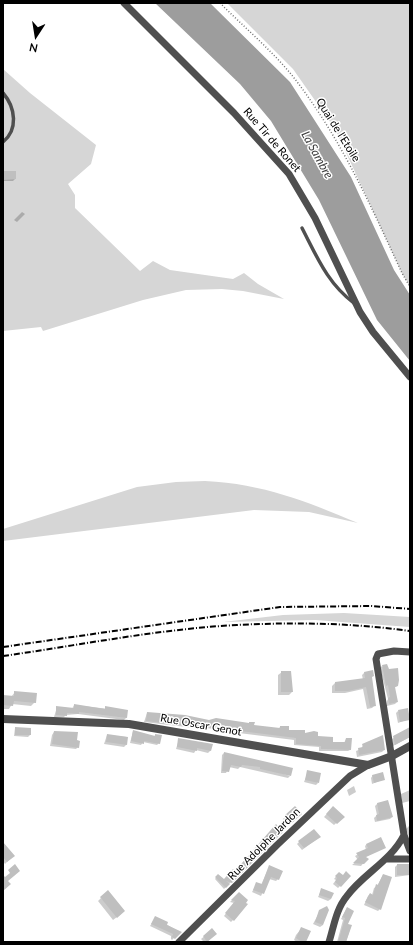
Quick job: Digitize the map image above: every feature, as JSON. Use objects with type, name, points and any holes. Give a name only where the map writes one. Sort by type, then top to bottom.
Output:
[{"type":"street","name":"Rue Tir de Ronet","points":[[124,3],[234,113],[289,174],[315,218],[356,304],[373,332],[410,377]]},
{"type":"street","points":[[410,652],[394,651],[378,654],[376,659],[404,836],[410,851]]},
{"type":"street","name":"Rue Oscar Genot","points":[[3,719],[129,724],[368,765]]},
{"type":"street","points":[[368,765],[392,756],[410,746]]},
{"type":"street","name":"Rue Adolphe Jardon","points":[[179,942],[277,845],[350,776],[368,765]]},
{"type":"street","points":[[329,942],[337,913],[347,896],[386,859],[404,836]]},
{"type":"street","points":[[386,859],[410,859]]},
{"type":"lane","points":[[3,93],[10,105],[14,123],[11,134],[3,142]]},
{"type":"lane","points":[[302,228],[327,276],[335,287],[356,304]]},
{"type":"path","name":"Quai de l'Etoile","points":[[220,3],[290,73],[313,104],[347,158],[402,273],[410,286]]},
{"type":"shaded area","points":[[227,3],[410,3],[410,287],[402,273],[335,129],[293,69]]},
{"type":"shaded area","points":[[3,69],[30,93],[96,145],[91,164],[68,184],[75,195],[75,208],[140,271],[153,261],[170,270],[233,279],[244,273],[258,284],[284,299],[243,291],[222,289],[186,290],[143,300],[43,331],[41,327],[3,331]]},
{"type":"shaded area","points":[[205,481],[246,486],[284,495],[358,523],[309,512],[254,510],[3,541],[3,529],[137,487],[176,482]]},
{"type":"shaded area","points":[[344,613],[410,617],[410,627],[315,620],[223,622],[283,615]]},
{"type":"water","name":"La Sambre","points":[[155,3],[210,3],[290,82],[351,177],[394,270],[410,295],[410,361],[377,320],[319,200],[271,121],[240,84]]},
{"type":"building","points":[[3,171],[16,171],[16,179],[3,180]]},
{"type":"building","points":[[387,664],[389,669],[398,668],[399,680],[398,686],[395,687],[398,702],[389,704],[388,698],[390,697],[388,685],[386,686],[382,665]]},
{"type":"building","points":[[373,670],[374,676],[372,677],[376,706],[370,707],[366,687],[348,691],[335,691],[335,682],[365,678],[364,672]]},
{"type":"building","points":[[281,671],[291,671],[293,692],[281,692]]},
{"type":"building","points":[[14,691],[37,693],[36,703],[14,701],[13,706],[3,705],[3,695],[14,696]]},
{"type":"building","points":[[74,704],[105,709],[105,706],[128,710],[127,718],[79,712],[79,714],[67,713],[67,716],[56,715],[56,706],[74,708]]},
{"type":"building","points":[[408,708],[410,720],[400,722],[398,710]]},
{"type":"building","points":[[147,712],[185,715],[209,720],[216,718],[249,723],[255,722],[254,725],[280,728],[280,726],[289,726],[289,730],[305,730],[305,733],[314,731],[318,732],[318,736],[333,737],[333,742],[345,742],[346,738],[352,738],[351,750],[321,749],[321,746],[296,744],[296,738],[232,730],[233,727],[220,726],[219,728],[206,726],[206,728],[146,721]]},
{"type":"building","points":[[15,727],[31,728],[31,735],[15,735]]},
{"type":"building","points":[[410,727],[410,737],[395,745],[393,736]]},
{"type":"building","points":[[133,730],[155,736],[155,734],[162,735],[160,744],[144,741],[144,744],[131,741]]},
{"type":"building","points":[[54,731],[78,732],[77,740],[80,741],[79,748],[52,744]]},
{"type":"building","points":[[107,734],[128,737],[127,745],[106,742]]},
{"type":"building","points":[[383,735],[385,750],[359,755],[358,748],[363,747],[362,744]]},
{"type":"building","points":[[178,738],[213,744],[211,751],[197,748],[197,751],[177,747]]},
{"type":"building","points":[[224,752],[293,768],[291,776],[260,769],[260,767],[242,765],[241,767],[231,765],[229,772],[222,771]]},
{"type":"building","points":[[307,770],[321,773],[319,783],[305,780]]},
{"type":"building","points":[[383,772],[385,780],[374,783],[372,775]]},
{"type":"building","points":[[388,800],[393,817],[377,821],[376,815],[379,814],[377,803]]},
{"type":"building","points":[[295,806],[302,814],[292,823],[284,816]]},
{"type":"building","points":[[333,806],[345,817],[337,824],[326,814]]},
{"type":"building","points":[[276,824],[283,832],[232,883],[226,881],[230,884],[226,888],[215,877],[218,874],[224,879],[233,869],[235,871]]},
{"type":"building","points":[[314,829],[321,837],[304,848],[298,841]]},
{"type":"building","points":[[381,837],[386,848],[366,857],[369,859],[364,864],[353,863],[359,857],[356,853],[368,848],[366,844]]},
{"type":"building","points":[[3,842],[15,856],[7,862],[3,857]]},
{"type":"building","points":[[15,864],[20,871],[8,881],[11,884],[3,891],[3,875],[5,877],[10,873],[8,870]]},
{"type":"building","points":[[397,864],[410,864],[410,875],[397,875]]},
{"type":"building","points":[[269,865],[283,871],[279,880],[271,877],[264,894],[253,890],[256,882],[262,884]]},
{"type":"building","points":[[346,871],[351,876],[341,887],[335,882],[337,878],[335,876],[339,872],[343,875]]},
{"type":"building","points":[[383,874],[392,877],[381,910],[365,902],[370,893],[373,895],[376,884],[378,885]]},
{"type":"building","points":[[321,888],[334,893],[331,899],[319,895]]},
{"type":"building","points":[[108,890],[125,911],[117,918],[100,897]]},
{"type":"building","points":[[239,892],[248,900],[246,903],[248,904],[234,921],[225,913],[235,901],[231,900]]},
{"type":"building","points":[[327,906],[329,910],[323,925],[315,922],[319,910]]},
{"type":"building","points":[[347,907],[354,911],[348,924],[352,925],[346,942],[338,942],[345,918],[342,917]]},
{"type":"building","points":[[155,916],[168,922],[167,925],[182,932],[175,939],[172,937],[173,934],[151,924]]},
{"type":"building","points":[[301,927],[311,931],[306,942],[302,942],[296,938]]},
{"type":"building","points":[[212,928],[217,934],[207,942],[203,936]]},
{"type":"railway","points":[[3,647],[280,607],[372,606],[410,609]]},
{"type":"railway","points":[[3,656],[178,630],[237,625],[324,624],[367,626],[410,631]]}]
